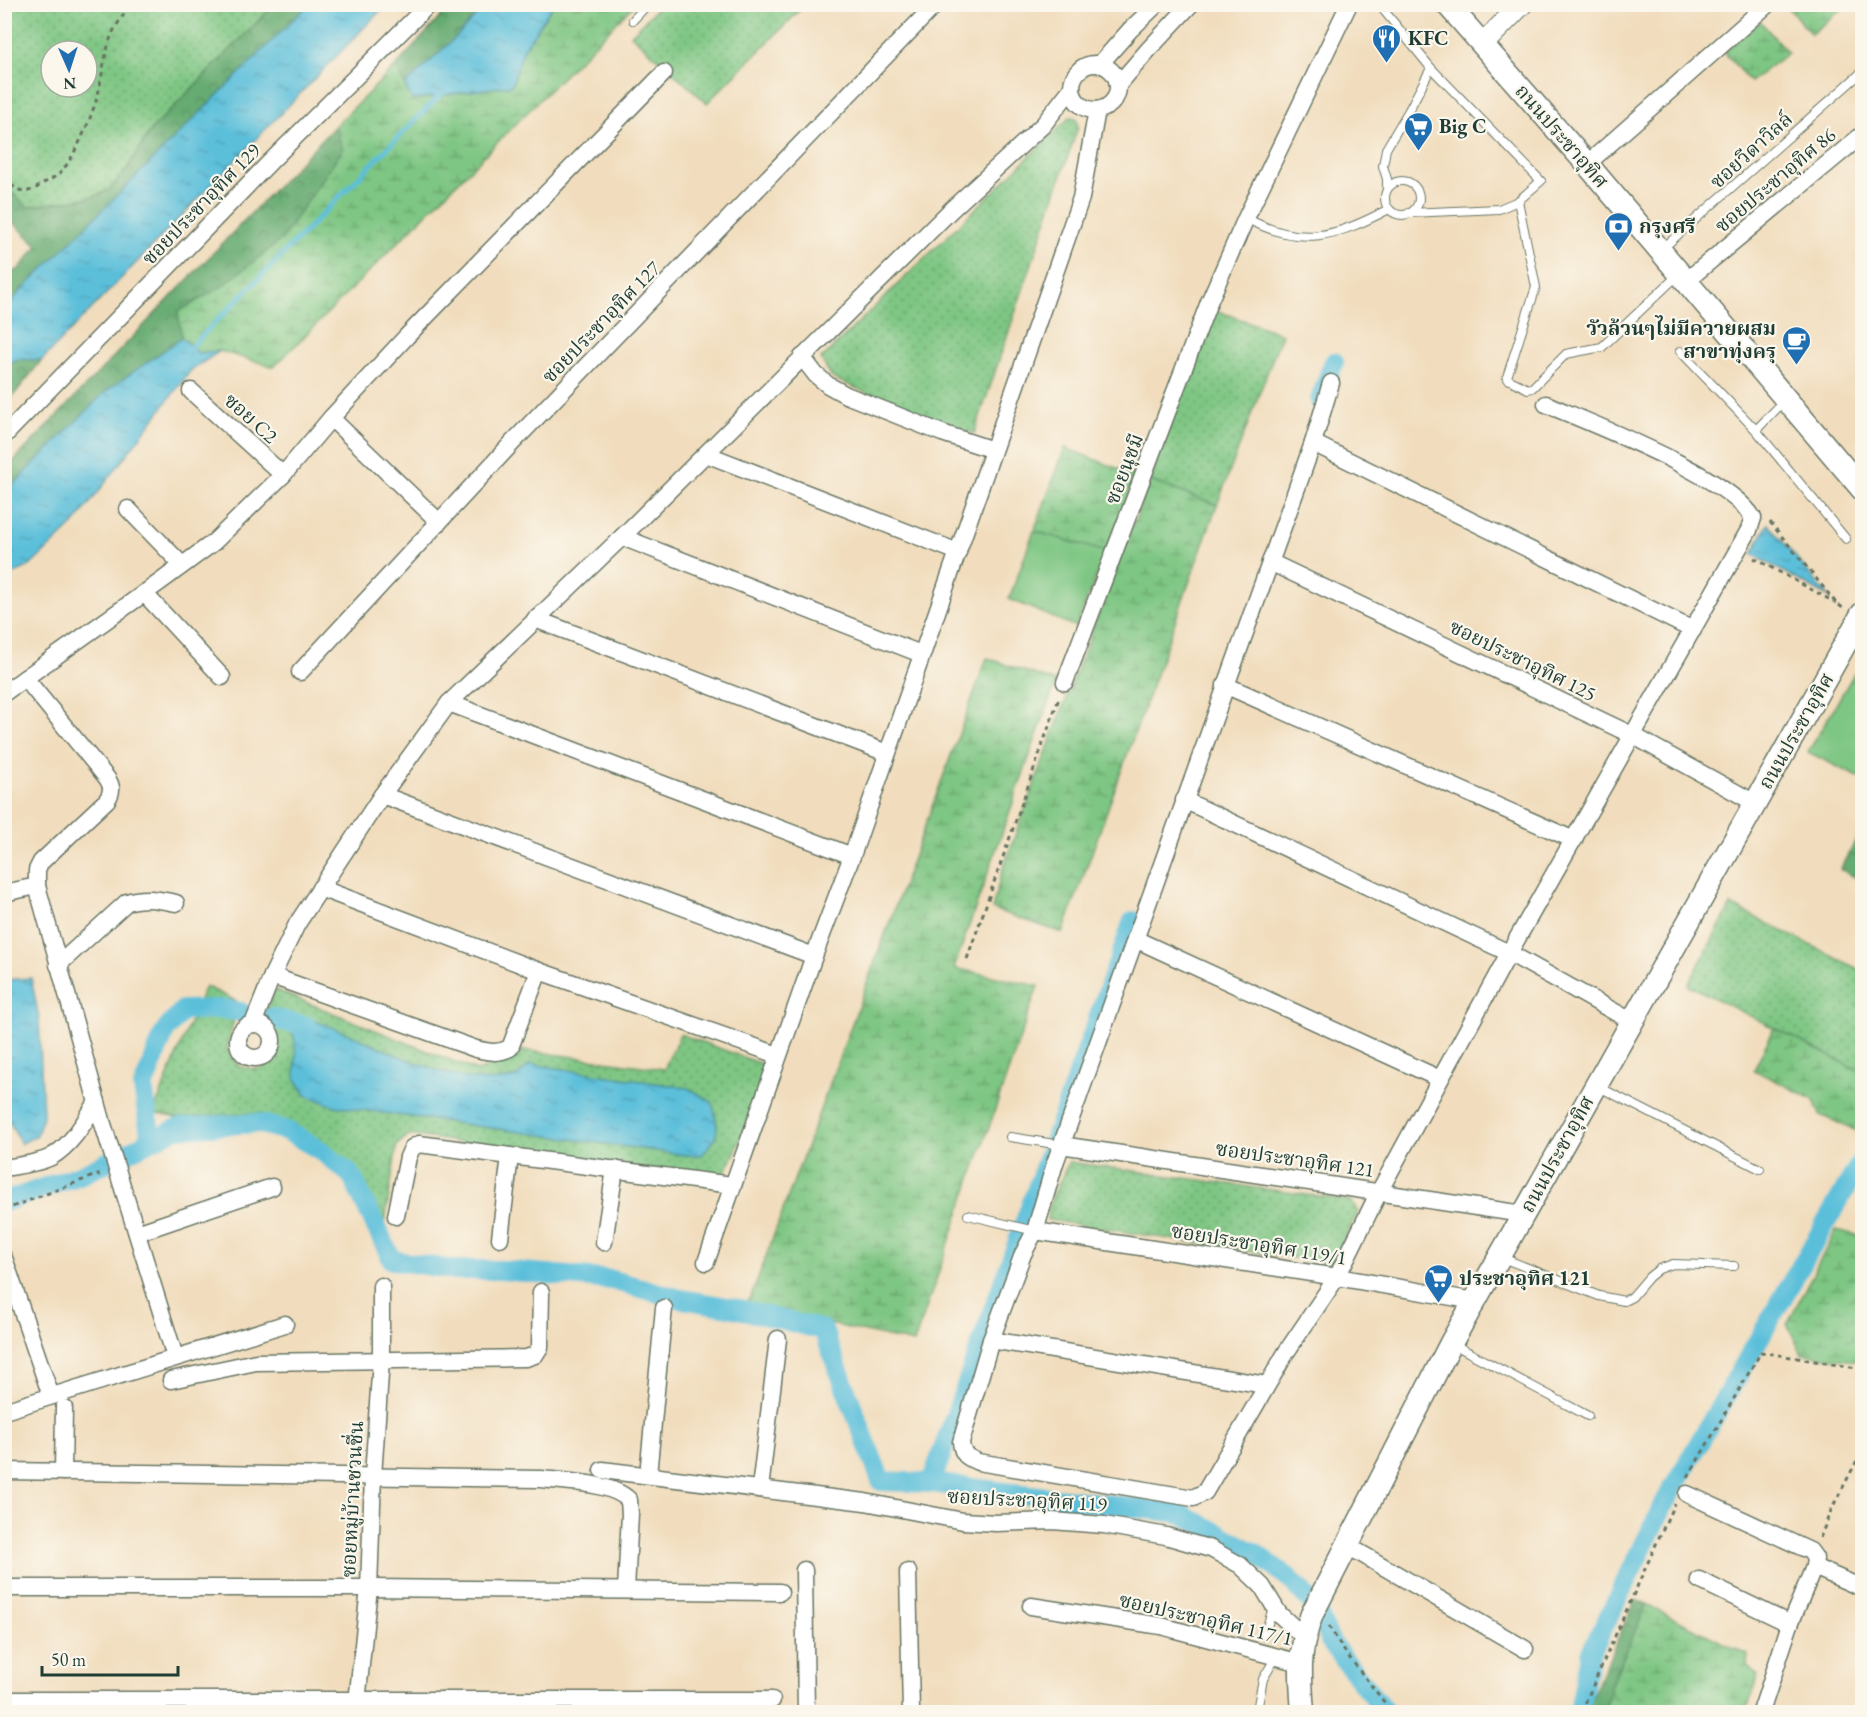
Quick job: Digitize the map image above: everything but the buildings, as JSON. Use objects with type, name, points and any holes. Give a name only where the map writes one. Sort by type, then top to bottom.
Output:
[{"type":"main road","name":"ถนนประชาอุทิศ","points":[[1447,4],[1587,164],[1863,489]]},
{"type":"main road","name":"ถนนประชาอุทิศ","points":[[1303,1713],[1300,1663],[1304,1637],[1317,1604],[1451,1343],[1861,617]]},
{"type":"street","name":"ซอยประชาอุทิศ 129","points":[[4,436],[271,162],[429,4]]},
{"type":"street","name":"ซอยประชาอุทิศ 127","points":[[300,672],[513,442],[936,4]]},
{"type":"street","points":[[1100,64],[1157,4]]},
{"type":"street","points":[[1072,88],[1078,102],[1090,109],[1098,110],[1110,104],[1115,99],[1118,85],[1191,4]]},
{"type":"street","name":"ซอยนุชมี","points":[[1065,682],[1209,302],[1246,218],[1349,4]]},
{"type":"street","points":[[1483,44],[1522,4]]},
{"type":"street","points":[[1587,164],[1768,4]]},
{"type":"street","points":[[252,1024],[297,924],[382,795],[449,703],[622,537],[952,210],[1043,125],[1072,88],[1073,81],[1080,70],[1086,66],[1100,64],[1113,72],[1118,85]]},
{"type":"street","points":[[4,693],[144,593],[233,525],[283,475],[331,418],[415,327],[664,73]]},
{"type":"street","points":[[706,1262],[778,1055],[852,856],[1081,198],[1098,110]]},
{"type":"street","name":"ซอยประชาอุทิศ 86","points":[[1683,277],[1863,135]]},
{"type":"street","points":[[802,357],[816,375],[828,385],[846,394],[942,433],[993,450]]},
{"type":"street","points":[[1331,383],[1313,443],[1061,1145],[1035,1232],[1023,1254],[991,1340],[961,1442],[961,1451],[978,1462],[1193,1498],[1206,1492],[1266,1385],[1337,1277],[1379,1192],[1509,953],[1634,736],[1752,523],[1753,518],[1747,507],[1708,480],[1546,404]]},
{"type":"street","name":"ซอย C2","points":[[191,391],[283,475]]},
{"type":"street","points":[[331,418],[439,522]]},
{"type":"street","points":[[1313,443],[1693,630]]},
{"type":"street","points":[[706,454],[958,552]]},
{"type":"street","points":[[128,509],[182,565]]},
{"type":"street","points":[[622,537],[921,654]]},
{"type":"street","name":"ซอยประชาอุทิศ 125","points":[[1270,562],[1634,736],[1755,803]]},
{"type":"street","points":[[144,593],[222,677]]},
{"type":"street","points":[[535,620],[887,753]]},
{"type":"street","points":[[25,678],[106,777],[111,788],[111,794],[107,800],[41,862],[37,870],[37,886],[103,1124],[175,1357]]},
{"type":"street","points":[[1225,685],[1574,840]]},
{"type":"street","points":[[449,703],[852,856]]},
{"type":"street","points":[[382,795],[814,956]]},
{"type":"street","points":[[1184,800],[1509,953],[1631,1021]]},
{"type":"street","points":[[4,892],[37,886]]},
{"type":"street","points":[[320,888],[538,971],[778,1055]]},
{"type":"street","points":[[58,965],[128,902],[150,898],[176,903]]},
{"type":"street","points":[[1135,939],[1440,1079]]},
{"type":"street","points":[[272,976],[476,1049],[501,1052],[510,1048],[538,971]]},
{"type":"street","points":[[4,1168],[50,1158],[62,1150],[76,1134],[97,1102]]},
{"type":"street","points":[[396,1216],[408,1157],[412,1148],[419,1144],[732,1185]]},
{"type":"street","name":"ซอยประชาอุทิศ 121","points":[[1061,1145],[1523,1214]]},
{"type":"street","points":[[500,1238],[510,1156]]},
{"type":"street","points":[[604,1242],[615,1169]]},
{"type":"street","points":[[136,1233],[272,1186]]},
{"type":"street","name":"ซอยประชาอุทิศ 119/1","points":[[1035,1232],[1337,1277],[1475,1301]]},
{"type":"street","points":[[4,1258],[51,1396]]},
{"type":"street","name":"ซอยหมู่บ้านชวนชื่น","points":[[356,1707],[369,1588],[373,1476],[381,1360],[381,1286]]},
{"type":"street","points":[[171,1380],[256,1362],[526,1358],[535,1355],[540,1347],[542,1292]]},
{"type":"street","points":[[648,1474],[664,1308]]},
{"type":"street","points":[[4,1411],[285,1324]]},
{"type":"street","points":[[760,1489],[778,1339]]},
{"type":"street","points":[[991,1340],[1266,1385]]},
{"type":"street","points":[[63,1472],[64,1408]]},
{"type":"street","name":"ซอยประชาอุทิศ 119","points":[[602,1470],[865,1502],[963,1521],[996,1523],[1052,1521],[1104,1525],[1166,1536],[1211,1549],[1240,1565],[1262,1586],[1279,1614],[1304,1637]]},
{"type":"street","points":[[4,1471],[542,1479],[596,1485],[624,1495],[631,1505],[626,1590]]},
{"type":"street","points":[[1687,1494],[1863,1588]]},
{"type":"street","points":[[1348,1546],[1525,1649]]},
{"type":"street","points":[[1761,1713],[1814,1560]]},
{"type":"street","points":[[804,1570],[806,1713]]},
{"type":"street","points":[[908,1572],[911,1713]]},
{"type":"street","points":[[1699,1580],[1790,1624]]},
{"type":"street","points":[[4,1588],[369,1588],[780,1592]]},
{"type":"street","name":"ซอยประชาอุทิศ 117/1","points":[[1031,1606],[1161,1626],[1300,1663]]},
{"type":"street","points":[[4,1700],[356,1707],[663,1706],[772,1700]]},
{"type":"lane","points":[[633,20],[648,4]]},
{"type":"lane","points":[[1381,4],[1381,7],[1431,68],[1541,181],[1518,201],[1498,209],[1398,214],[1389,209],[1384,199],[1387,189],[1383,166],[1386,149],[1431,68]]},
{"type":"lane","name":"ซอยวีดาวิลล์","points":[[1659,251],[1863,72]]},
{"type":"lane","points":[[1387,189],[1395,182],[1407,181],[1412,184],[1419,194],[1419,200],[1414,210],[1409,213]]},
{"type":"lane","points":[[1518,201],[1536,287],[1507,377],[1528,388],[1532,388],[1566,354],[1602,347],[1683,277]]},
{"type":"lane","points":[[1246,218],[1284,235],[1309,236],[1352,227],[1389,209]]},
{"type":"lane","points":[[1680,351],[1756,430],[1846,539]]},
{"type":"lane","points":[[1756,430],[1786,399]]},
{"type":"lane","points":[[1596,1085],[1760,1169]]},
{"type":"lane","points":[[1010,1137],[1061,1145]]},
{"type":"lane","points":[[968,1215],[1035,1232]]},
{"type":"lane","points":[[1500,1257],[1599,1296],[1624,1301],[1632,1298],[1649,1277],[1659,1269],[1673,1264],[1734,1266]]},
{"type":"lane","points":[[1451,1343],[1588,1416]]},
{"type":"lane","points":[[1264,1636],[1274,1605]]},
{"type":"lane","points":[[1258,1705],[1263,1678],[1276,1657]]},
{"type":"path","points":[[4,179],[18,191],[27,192],[60,173],[80,142],[91,116],[114,32],[131,4]]},
{"type":"path","points":[[1766,518],[1836,603]]},
{"type":"path","points":[[1747,554],[1861,617]]},
{"type":"path","points":[[967,959],[1065,682]]},
{"type":"path","points":[[4,1210],[96,1174],[119,1176]]},
{"type":"path","points":[[1814,1560],[1832,1508],[1863,1451]]},
{"type":"path","points":[[1317,1604],[1342,1648],[1392,1713]]},
{"type":"green space","points":[[5,5],[274,5],[152,129],[125,172],[109,190],[93,197],[28,207],[5,187]]},
{"type":"green space","points":[[274,5],[309,5],[5,307],[5,271],[17,271],[38,246],[5,215],[5,187],[28,207],[93,197],[109,190],[125,172],[152,129]]},
{"type":"green space","points":[[451,5],[486,5],[405,85],[396,66]]},
{"type":"green space","points":[[553,5],[634,5],[274,367],[220,351],[198,353],[182,338],[178,312],[221,287],[281,240],[343,149],[335,126],[396,66],[412,100],[511,85],[524,49]]},
{"type":"green space","points":[[660,5],[805,5],[707,103],[631,35]]},
{"type":"green space","points":[[1786,5],[1847,5],[1811,34]]},
{"type":"green space","points":[[1760,21],[1788,53],[1750,82],[1724,52]]},
{"type":"green space","points":[[1070,117],[1076,118],[1078,127],[974,434],[890,403],[832,378],[821,359]]},
{"type":"green space","points":[[335,126],[343,149],[281,240],[221,287],[178,312],[182,338],[106,391],[5,493],[4,471]]},
{"type":"green space","points":[[1212,309],[1282,334],[1217,505],[1150,481]]},
{"type":"green space","points":[[17,359],[42,360],[5,406],[5,366]]},
{"type":"green space","points":[[1065,448],[1135,475],[1106,552],[1034,531]]},
{"type":"green space","points":[[1150,481],[1217,505],[1063,933],[992,909],[1002,871]]},
{"type":"green space","points":[[1034,531],[1106,552],[1076,627],[1009,599]]},
{"type":"green space","points":[[987,658],[1056,682],[954,968],[1038,986],[914,1343],[743,1304],[751,1297]]},
{"type":"green space","points":[[1854,674],[1862,681],[1862,779],[1808,752]]},
{"type":"green space","points":[[1862,829],[1862,881],[1840,869]]},
{"type":"green space","points":[[1731,905],[1862,971],[1862,1072],[1688,985]]},
{"type":"green space","points":[[205,986],[238,1002],[227,1049],[238,1066],[250,1068],[262,1068],[277,1058],[277,1040],[272,1023],[261,1018],[276,990],[477,1071],[513,1059],[523,1050],[664,1069],[680,1034],[770,1067],[732,1160],[723,1174],[708,1178],[409,1135],[397,1145],[384,1227],[358,1173],[310,1138],[260,1113],[178,1118],[153,1113]]},
{"type":"green space","points":[[1774,1028],[1862,1072],[1862,1133],[1820,1115],[1814,1100],[1754,1070]]},
{"type":"green space","points":[[1069,1162],[1352,1201],[1358,1212],[1331,1264],[1047,1220],[1051,1200]]},
{"type":"green space","points":[[1836,1230],[1862,1236],[1862,1362],[1802,1354],[1787,1324]]},
{"type":"green space","points":[[1635,1600],[1647,1605],[1611,1685],[1604,1712],[1588,1712],[1586,1710]]},
{"type":"green space","points":[[1647,1605],[1748,1655],[1747,1665],[1758,1676],[1746,1712],[1604,1712],[1611,1685]]},
{"type":"water","points":[[309,4],[386,5],[42,360],[17,359],[5,366],[5,307]]},
{"type":"water","points":[[486,5],[553,5],[524,49],[512,85],[412,100],[405,85]]},
{"type":"water","points":[[182,338],[198,353],[220,351],[191,370],[74,524],[30,566],[5,578],[5,493],[106,391]]},
{"type":"water","points":[[1768,524],[1830,598],[1752,554]]},
{"type":"water","points":[[31,978],[39,1018],[43,1116],[37,1135],[21,1144],[5,1113],[5,980]]},
{"type":"water","points":[[272,1013],[317,1022],[444,1073],[471,1079],[496,1081],[517,1076],[530,1064],[688,1088],[712,1102],[717,1124],[716,1136],[702,1155],[685,1155],[334,1106],[306,1095],[295,1078],[296,1053],[292,1021]]},
{"type":"waterway","points":[[186,352],[441,94]]},
{"type":"waterway","points":[[1320,400],[1334,362]]},
{"type":"waterway","points":[[931,1483],[1133,921]]},
{"type":"waterway","points":[[151,1140],[143,1087],[165,1031],[183,1010],[223,1009],[241,1012]]},
{"type":"waterway","points":[[271,1018],[307,1026]]},
{"type":"waterway","points":[[4,1202],[80,1175],[178,1128],[258,1123],[287,1131],[320,1150],[351,1175],[392,1260],[454,1270],[501,1270],[612,1280],[676,1298],[739,1309],[823,1330],[881,1481],[931,1483],[1180,1513],[1255,1553],[1289,1578],[1313,1604],[1331,1643],[1385,1712]]},
{"type":"waterway","points":[[1579,1712],[1590,1654],[1665,1502],[1862,1160]]},
{"type":"place","name":"KFC","points":[[1387,64]]},
{"type":"place","name":"Big C","points":[[1418,152]]},
{"type":"place","name":"กรุงศรี","points":[[1618,252]]},
{"type":"place","name":"วัวล้วนๆไม่มีควายผสม สาขาทุ่งครุ","points":[[1797,366]]},
{"type":"place","name":"ประชาอุทิศ 121","points":[[1438,1304]]}]
